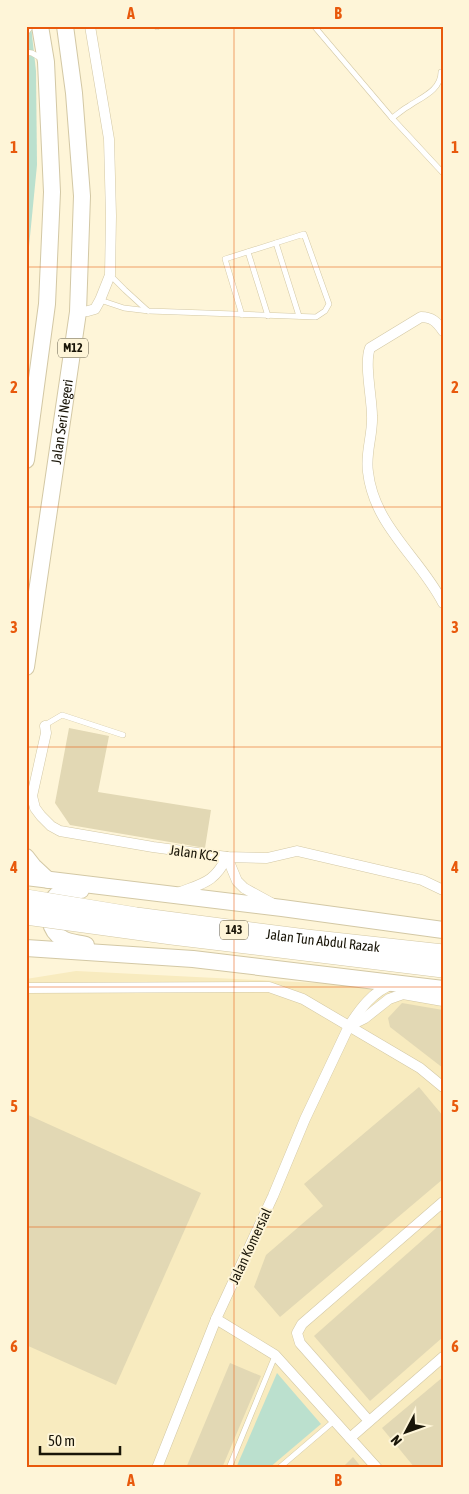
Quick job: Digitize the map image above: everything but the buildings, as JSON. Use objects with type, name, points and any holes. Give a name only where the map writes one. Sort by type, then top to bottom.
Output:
[{"type":"highway","name":"Jalan Tun Abdul Razak","points":[[26,899],[136,917],[306,939],[443,954]]},
{"type":"highway","name":"Jalan Tun Abdul Razak","points":[[26,915],[191,938],[443,968]]},
{"type":"main road","name":"M12","points":[[26,460],[47,294],[52,192],[46,62],[40,26]]},
{"type":"main road","name":"Jalan Seri Negeri","points":[[26,667],[78,312],[82,196],[74,93],[65,26]]},
{"type":"main road","points":[[26,857],[48,880]]},
{"type":"main road","points":[[26,877],[282,908],[443,930]]},
{"type":"main road","points":[[124,890],[67,890],[55,896],[48,911],[52,927],[63,939],[125,955]]},
{"type":"main road","points":[[27,949],[192,960],[443,988]]},
{"type":"street","points":[[78,312],[95,309],[110,275],[109,139],[90,26]]},
{"type":"street","points":[[443,331],[434,320],[428,317],[421,317],[370,348],[368,358],[372,417],[367,472],[370,486],[389,529],[443,603]]},
{"type":"street","name":"Jalan KC2","points":[[45,726],[46,733],[32,796],[35,808],[51,826],[60,831],[227,857],[266,858],[297,851],[422,880],[443,890]]},
{"type":"street","points":[[171,895],[210,880],[220,870],[227,857]]},
{"type":"street","points":[[227,857],[237,881],[244,888],[282,908]]},
{"type":"street","name":"Jalan Komersial","points":[[156,1468],[216,1319],[273,1196],[305,1119],[349,1026],[375,993],[397,983]]},
{"type":"street","points":[[26,988],[269,987],[303,999],[420,1068],[443,1087]]},
{"type":"street","points":[[349,1026],[365,1018],[389,999],[404,994],[443,1001]]},
{"type":"street","points":[[369,1421],[300,1343],[297,1333],[302,1324],[443,1202]]},
{"type":"street","points":[[216,1319],[275,1355],[377,1468]]},
{"type":"street","points":[[350,1438],[443,1357]]},
{"type":"lane","points":[[26,33],[31,26]]},
{"type":"lane","points":[[314,26],[392,118],[443,173]]},
{"type":"lane","points":[[26,52],[40,57],[46,62]]},
{"type":"lane","points":[[392,118],[428,95],[441,77],[441,72]]},
{"type":"lane","points":[[100,300],[124,308],[149,311],[242,315],[268,316],[316,317],[329,304],[304,234],[225,260],[242,315]]},
{"type":"lane","points":[[276,243],[299,316]]},
{"type":"lane","points":[[248,252],[268,316]]},
{"type":"lane","points":[[110,275],[149,311]]},
{"type":"lane","points":[[45,726],[62,715],[123,735]]},
{"type":"lane","points":[[229,1468],[275,1355]]},
{"type":"lane","points":[[279,1468],[334,1420]]},
{"type":"shaded area","points":[[76,971],[337,984],[443,998],[443,1468],[26,1468],[26,979]]},
{"type":"green space","points":[[26,26],[31,26],[36,71],[37,165],[26,277]]},
{"type":"green space","points":[[277,1373],[321,1424],[269,1468],[236,1468]]}]
